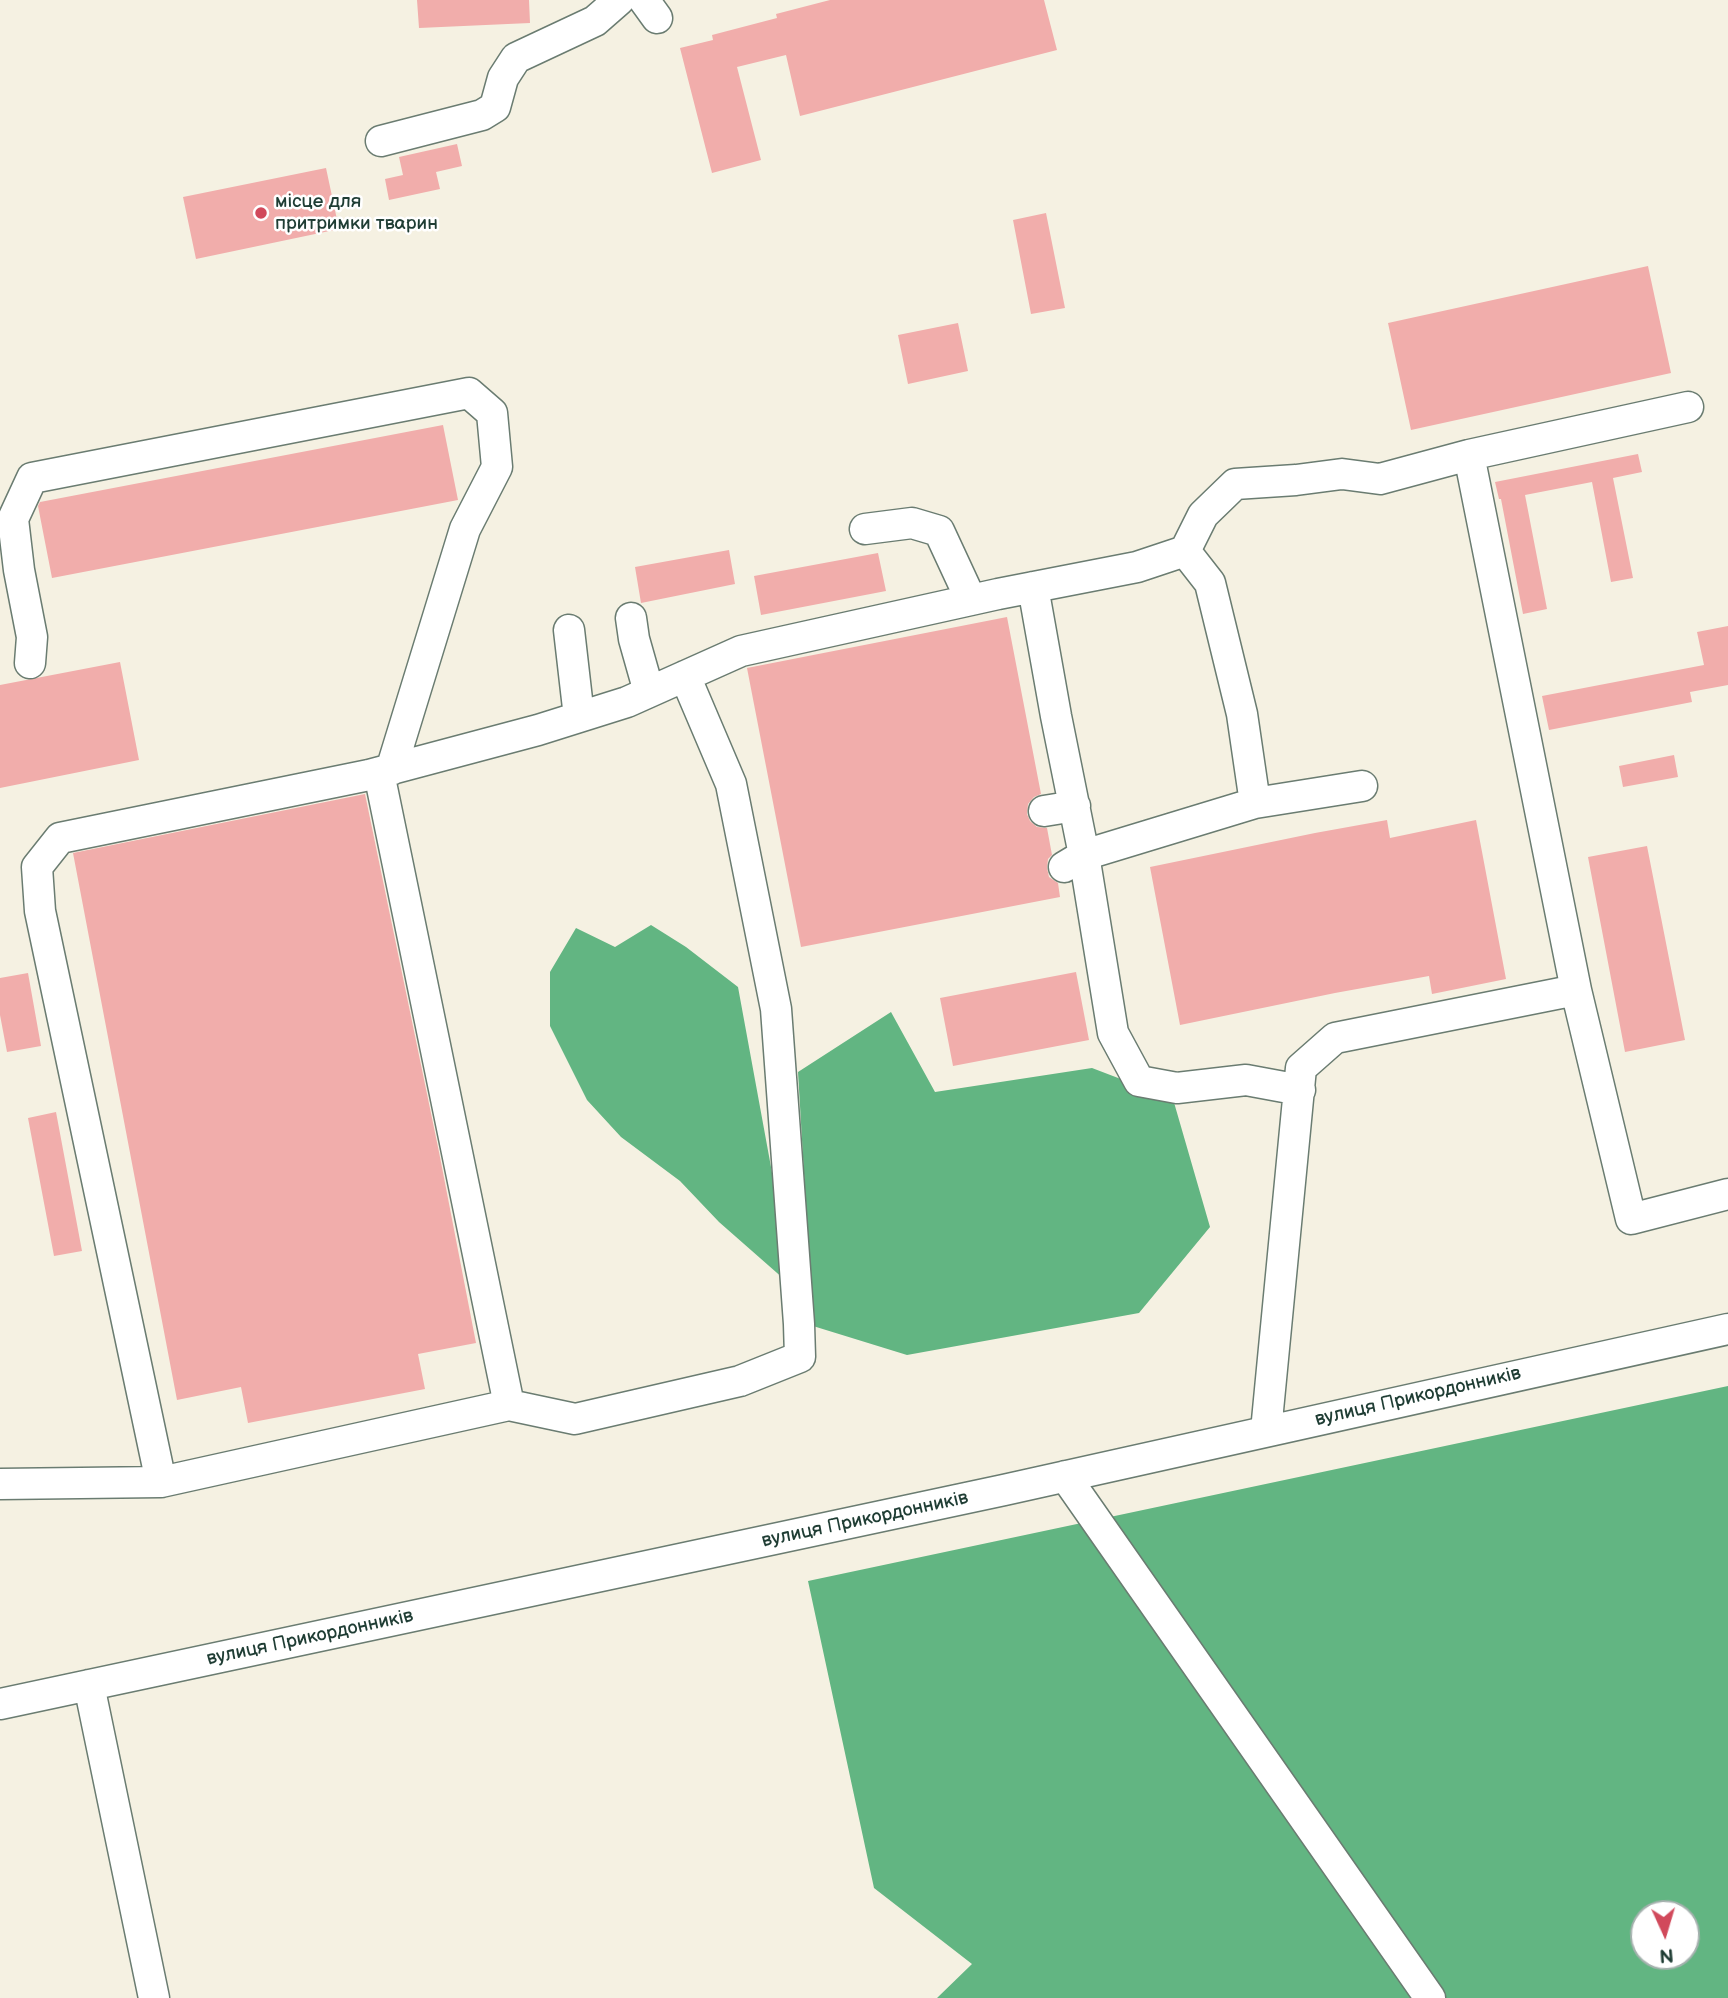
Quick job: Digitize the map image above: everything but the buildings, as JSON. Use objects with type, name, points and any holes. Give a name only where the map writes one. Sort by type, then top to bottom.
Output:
[{"type":"street","points":[[381,141],[482,115],[495,107],[503,78],[516,58],[595,21],[619,0]]},
{"type":"street","points":[[30,663],[32,637],[19,570],[13,519],[32,478],[469,393],[492,413],[497,467],[465,529],[385,771],[509,1405]]},
{"type":"street","points":[[161,1482],[146,1354],[40,911],[37,867],[60,838],[385,771],[627,702],[741,651],[971,600],[1137,567],[1185,551],[1203,515],[1235,484],[1342,474],[1380,479],[1469,455],[1688,407]]},
{"type":"street","points":[[1469,455],[1576,990],[1631,1219],[1728,1194]]},
{"type":"street","points":[[865,529],[912,523],[939,531],[971,600]]},
{"type":"street","points":[[1185,551],[1210,583],[1242,714],[1255,803]]},
{"type":"street","points":[[1033,587],[1045,719],[1075,806],[1074,861],[1113,1033],[1139,1081],[1177,1088],[1246,1080],[1300,1090]]},
{"type":"street","points":[[631,618],[649,692]]},
{"type":"street","points":[[569,630],[579,717]]},
{"type":"street","points":[[0,1485],[161,1482],[509,1405],[575,1419],[740,1381],[800,1357],[776,1009],[731,784],[685,676]]},
{"type":"street","points":[[1074,861],[1255,803],[1362,786]]},
{"type":"street","points":[[1044,811],[1075,806]]},
{"type":"street","points":[[1266,1431],[1301,1068],[1335,1038],[1576,990]]},
{"type":"street","name":"вулиця Прикордонників","points":[[0,1704],[1065,1476],[1728,1329]]},
{"type":"street","points":[[1065,1476],[1430,1998]]},
{"type":"street","points":[[89,1685],[154,1998]]},
{"type":"green space","points":[[651,925],[686,947],[738,987],[793,1287],[719,1222],[680,1181],[621,1137],[587,1100],[550,1026],[550,972],[576,928],[615,947]]},
{"type":"green space","points":[[891,1012],[935,1092],[1092,1068],[1173,1099],[1210,1227],[1139,1313],[907,1355],[813,1326],[798,1072]]},
{"type":"green space","points":[[1728,1386],[1728,1998],[937,1998],[972,1964],[874,1888],[808,1581]]},
{"type":"place","name":"місце для притримки тварин","points":[[261,213]]}]
